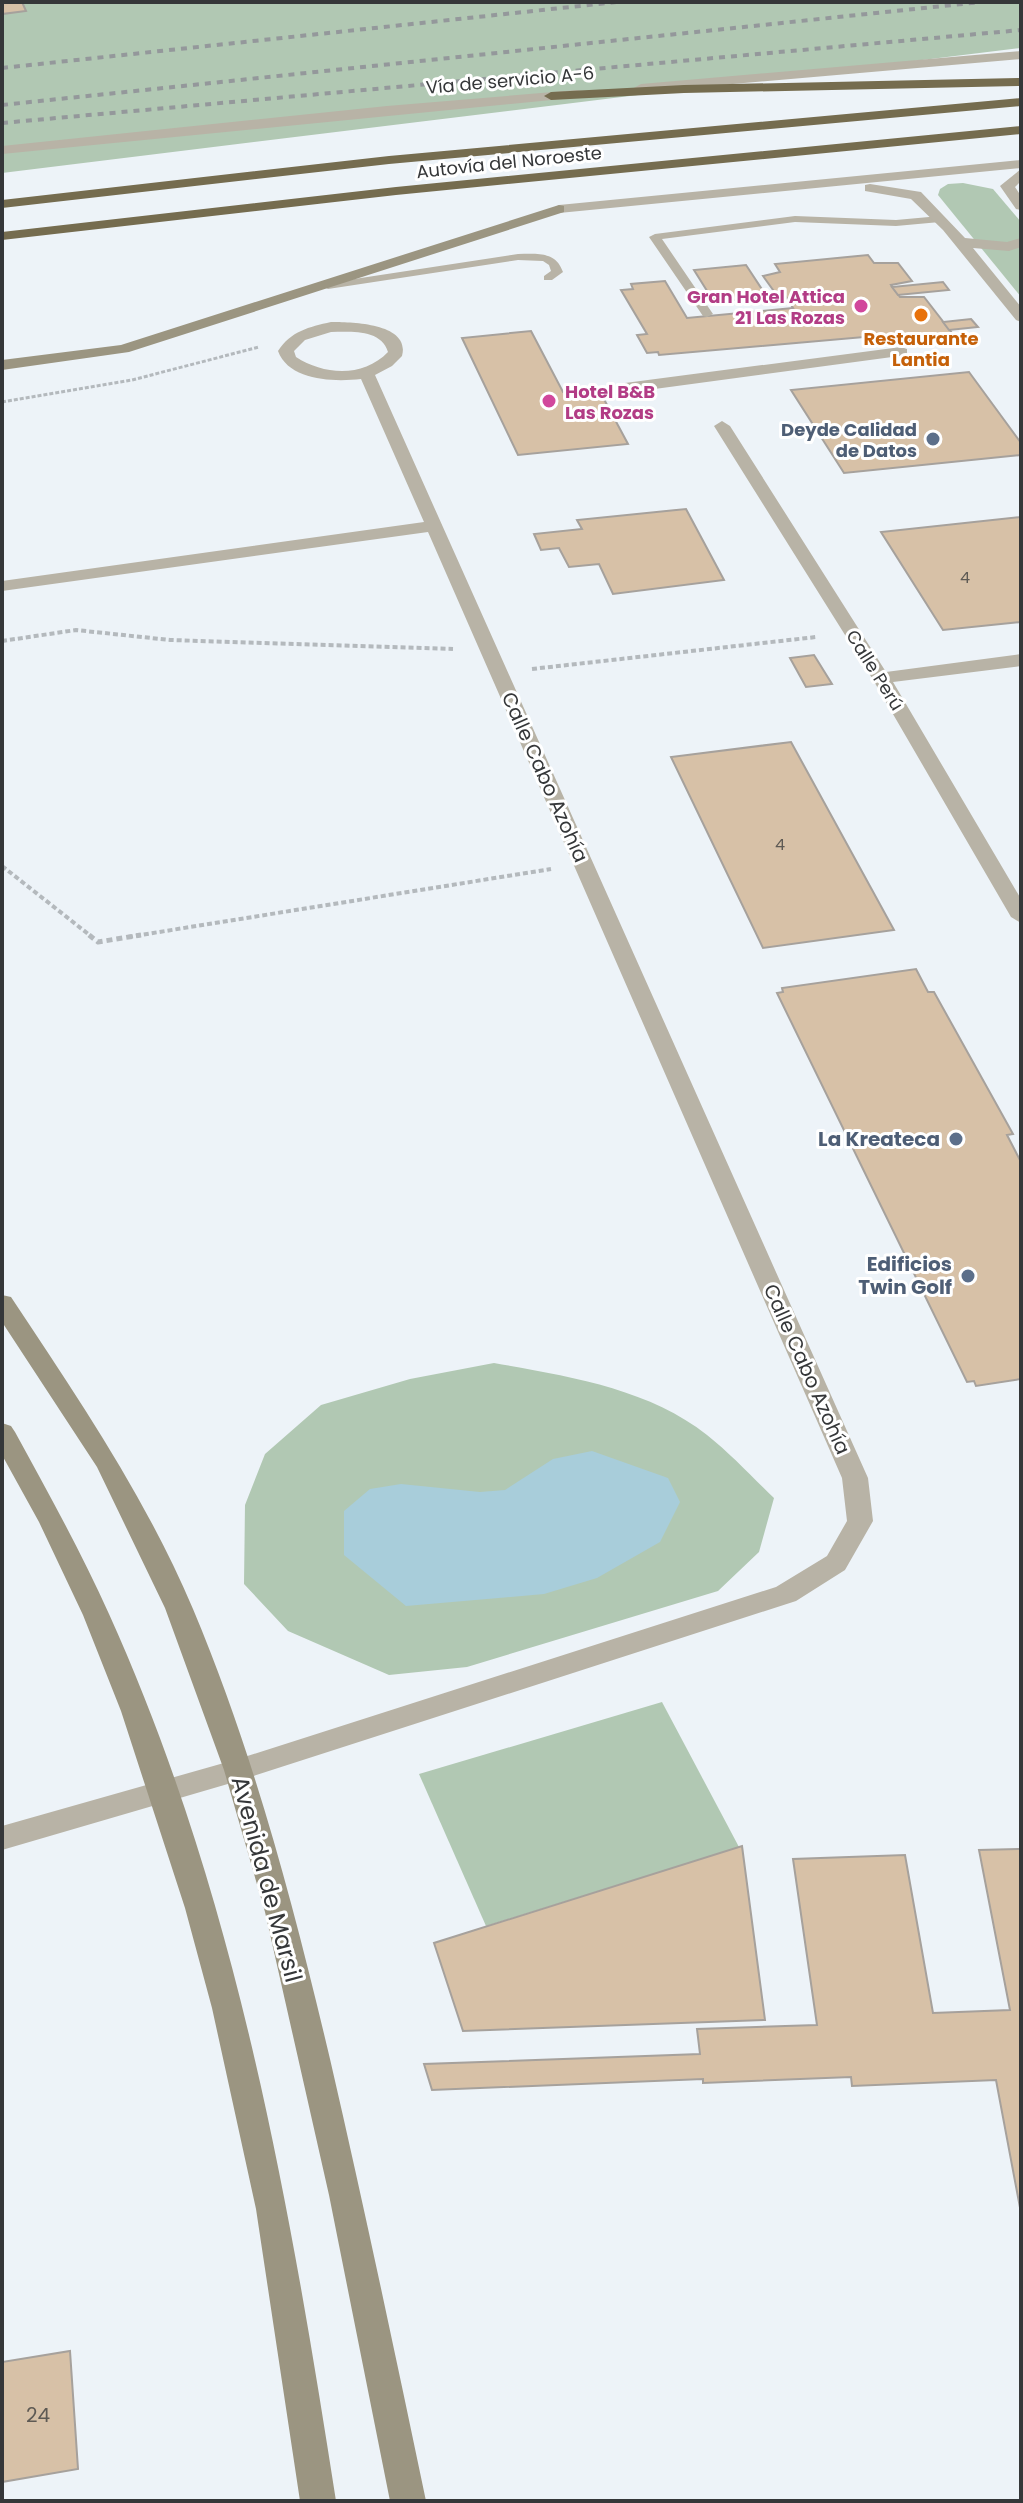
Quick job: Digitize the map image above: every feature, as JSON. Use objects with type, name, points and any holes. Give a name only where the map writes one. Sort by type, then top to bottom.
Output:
[{"type":"highway","points":[[551,96],[684,89],[1021,82]]},
{"type":"highway","name":"Autovía del Noroeste","points":[[2,204],[405,159],[1021,102]]},
{"type":"highway","name":"Autovía del Noroeste","points":[[2,236],[396,191],[1021,130]]},
{"type":"street","name":"Vía de servicio A-6","points":[[2,150],[551,96],[1021,55]]},
{"type":"street","points":[[2,365],[137,346],[559,209],[1021,164]]},
{"type":"street","points":[[1021,173],[1007,186],[1021,206]]},
{"type":"street","points":[[747,190],[875,187],[916,195],[961,242],[1003,265],[1021,317]]},
{"type":"street","points":[[961,242],[1009,247],[1021,242]]},
{"type":"street","points":[[331,327],[365,329],[390,339],[396,353],[380,367],[366,372],[329,375],[311,372],[289,359],[286,351],[300,336],[315,330],[331,327]]},
{"type":"street","points":[[625,388],[901,352]]},
{"type":"street","points":[[2,357],[77,355]]},
{"type":"street","name":"Calle Cabo Azohía","points":[[2,1838],[238,1770],[786,1594],[836,1563],[860,1521],[855,1478],[366,372]]},
{"type":"street","name":"Calle Perú","points":[[722,426],[881,678],[1021,917]]},
{"type":"street","points":[[2,586],[434,526]]},
{"type":"street","points":[[881,678],[1021,660]]},
{"type":"street","name":"Avenida de Marsil","points":[[2,1303],[108,1464],[179,1608],[238,1770],[280,1912],[345,2195],[408,2501]]},
{"type":"street","points":[[2,1432],[104,1631],[163,1791],[208,1931],[272,2210],[318,2501]]},
{"type":"lane","points":[[707,314],[655,237],[795,219],[896,223],[940,219]]},
{"type":"lane","points":[[328,286],[518,257],[545,258],[554,263],[557,272],[548,278]]},
{"type":"path","points":[[2,641],[76,630],[170,640],[494,662],[852,632]]},
{"type":"path","points":[[2,866],[98,942],[583,864]]},
{"type":"green space","points":[[2,2],[1021,2],[1021,48],[2,173]]},
{"type":"green space","points":[[963,183],[993,189],[1021,222],[1021,297],[938,195],[940,189],[948,184]]},
{"type":"green space","points":[[494,1363],[577,1379],[633,1395],[684,1419],[707,1435],[774,1498],[759,1552],[718,1591],[467,1667],[389,1675],[288,1631],[244,1584],[245,1505],[265,1454],[321,1405],[410,1379]]},
{"type":"green space","points":[[662,1702],[739,1847],[486,1926],[419,1774]]},
{"type":"water","points":[[592,1451],[668,1478],[680,1502],[660,1542],[597,1578],[544,1594],[406,1606],[344,1555],[344,1511],[370,1489],[401,1484],[480,1492],[505,1490],[553,1459]]},
{"type":"building","points":[[2,2],[22,2],[26,11],[2,14]]},
{"type":"building","name":"Gran Hotel Attica 21 Las Rozas","points":[[868,255],[874,263],[898,263],[912,281],[891,285],[900,297],[924,297],[952,333],[948,336],[875,344],[864,337],[659,355],[658,352],[647,353],[637,335],[647,334],[621,290],[633,289],[631,284],[665,281],[687,318],[793,308],[785,295],[776,294],[763,276],[780,272],[775,264]]},
{"type":"building","points":[[746,265],[767,297],[714,302],[694,270]]},
{"type":"building","points":[[943,282],[949,290],[898,295],[892,287]]},
{"type":"building","points":[[971,319],[978,327],[949,330],[943,322]]},
{"type":"building","name":"Hotel B&B Las Rozas","points":[[531,331],[563,392],[598,388],[628,444],[518,455],[462,338]]},
{"type":"building","points":[[969,372],[1021,443],[1021,455],[844,473],[791,390]]},
{"type":"building","points":[[686,509],[724,580],[613,594],[599,564],[569,567],[559,548],[541,550],[534,534],[582,529],[577,520]]},
{"type":"building","points":[[1021,517],[1021,622],[943,630],[881,532]]},
{"type":"building","points":[[814,655],[832,684],[806,687],[790,658]]},
{"type":"building","points":[[791,742],[894,930],[763,948],[671,757]]},
{"type":"building","name":"Edificios Twin Golf","points":[[916,969],[928,992],[934,992],[1013,1134],[1007,1135],[1021,1162],[1021,1379],[976,1386],[974,1381],[967,1382],[777,993],[783,992],[782,988]]},
{"type":"building","points":[[742,1846],[765,2020],[463,2031],[434,1943]]},
{"type":"building","points":[[1021,1849],[1021,2213],[996,2080],[852,2086],[851,2077],[703,2083],[703,2079],[432,2090],[424,2064],[700,2054],[697,2029],[817,2025],[793,1859],[905,1855],[933,2013],[1010,2010],[979,1850]]},
{"type":"building","points":[[70,2351],[78,2469],[2,2482],[2,2362]]},
{"type":"railway","points":[[2,68],[617,2]]},
{"type":"railway","points":[[2,105],[981,2]]},
{"type":"railway","points":[[2,123],[1021,30]]},
{"type":"place","name":"Gran Hotel Attica 21 Las Rozas","points":[[861,306]]},
{"type":"place","name":"Restaurante Lantia","points":[[921,315]]},
{"type":"place","name":"Hotel B&B Las Rozas","points":[[549,401]]},
{"type":"place","name":"Deyde Calidad de Datos","points":[[933,439]]},
{"type":"place","name":"La Kreateca","points":[[956,1139]]},
{"type":"place","name":"Edificios Twin Golf","points":[[968,1276]]}]
